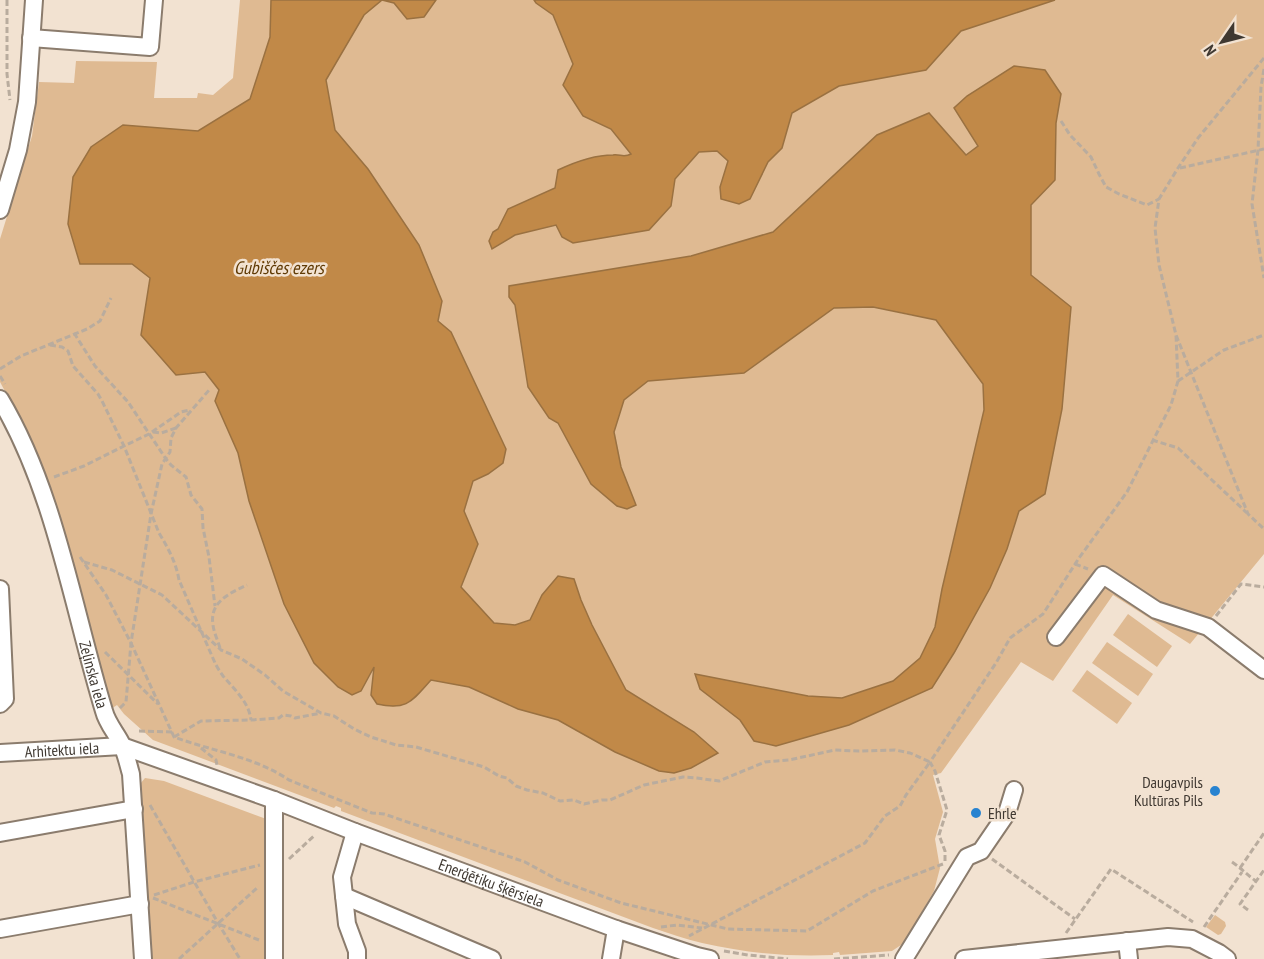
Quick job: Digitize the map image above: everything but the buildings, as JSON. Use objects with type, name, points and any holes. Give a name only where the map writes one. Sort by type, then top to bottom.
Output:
[{"type":"street","points":[[0,210],[22,132],[27,102],[34,0]]},
{"type":"street","points":[[31,38],[150,47],[154,0]]},
{"type":"street","name":"Zeļinska iela","points":[[0,399],[5,415],[24,446],[39,484],[55,532],[105,715],[122,746],[141,806],[140,904],[143,959]]},
{"type":"street","points":[[1056,637],[1103,575],[1156,610],[1208,627],[1264,670]]},
{"type":"street","points":[[0,589],[5,699],[0,704]]},
{"type":"street","name":"Arhitektu iela","points":[[0,753],[122,746]]},
{"type":"street","name":"Enerģētiķu šķērsiela","points":[[122,746],[273,800],[616,929],[711,959]]},
{"type":"street","points":[[898,957],[967,857],[981,851],[1007,813],[1014,790]]},
{"type":"street","points":[[273,800],[274,953]]},
{"type":"street","points":[[0,833],[141,806]]},
{"type":"street","points":[[355,832],[342,877],[346,924],[357,951],[357,959]]},
{"type":"street","points":[[344,896],[492,959]]},
{"type":"street","points":[[0,929],[140,904]]},
{"type":"street","points":[[612,959],[616,929]]},
{"type":"street","points":[[964,959],[1168,937],[1192,939],[1227,959]]},
{"type":"street","points":[[1128,941],[1129,959]]},
{"type":"path","points":[[7,0],[7,74],[10,102]]},
{"type":"path","points":[[1248,514],[1176,335],[1160,265],[1155,228],[1159,199],[1178,168],[1198,138],[1264,58]]},
{"type":"path","points":[[1264,69],[1252,204],[1264,278]]},
{"type":"path","points":[[1061,121],[1091,157],[1106,187],[1147,205],[1159,199]]},
{"type":"path","points":[[1178,168],[1264,149]]},
{"type":"path","points":[[0,369],[21,356],[87,329],[100,321],[111,298]]},
{"type":"path","points":[[74,333],[95,366],[128,402],[166,459],[186,477],[191,495],[202,509],[215,606],[212,623],[221,650]]},
{"type":"path","points":[[666,946],[696,933],[865,843],[885,816],[900,806],[996,663],[1010,638],[1043,614],[1079,558],[1127,492],[1171,405],[1178,381],[1176,335]]},
{"type":"path","points":[[1178,381],[1224,350],[1264,335]]},
{"type":"path","points":[[50,345],[62,347],[68,351],[73,366],[98,394],[124,446],[159,533],[177,566],[179,580],[215,663],[222,675],[235,688],[250,712],[251,720]]},
{"type":"path","points":[[116,711],[126,702],[131,643],[151,514],[162,464],[170,452],[171,438],[176,428],[210,389]]},
{"type":"path","points":[[39,484],[84,466],[150,433],[181,412],[191,410]]},
{"type":"path","points":[[150,433],[161,433],[176,428]]},
{"type":"path","points":[[1152,440],[1178,448],[1264,529]]},
{"type":"path","points":[[78,553],[106,596],[131,643],[174,737],[278,772],[289,780],[372,813],[384,814],[525,862],[558,880],[621,903],[728,929],[807,931],[873,891],[945,863]]},
{"type":"path","points":[[84,562],[112,570],[162,595],[221,650],[242,659],[283,691],[321,713],[334,716],[371,737],[396,745],[416,747],[483,767],[507,778],[516,786],[543,793],[560,801],[574,800],[584,804],[610,800],[644,784],[683,777],[719,781],[765,762],[789,760],[835,750],[895,750],[910,753],[930,762],[935,771],[946,810]]},
{"type":"path","points":[[1208,627],[1241,584],[1264,587]]},
{"type":"path","points":[[215,606],[230,593],[247,585]]},
{"type":"path","points":[[100,647],[159,705]]},
{"type":"path","points":[[174,737],[201,721],[251,720],[283,715],[295,718],[321,713]]},
{"type":"path","points":[[139,731],[172,732]]},
{"type":"path","points":[[141,806],[194,882],[240,959]]},
{"type":"path","points":[[1210,933],[1203,929],[1264,833]]},
{"type":"path","points":[[179,959],[274,867],[315,836]]},
{"type":"path","points":[[981,851],[1075,919]]},
{"type":"path","points":[[1232,862],[1256,881]]},
{"type":"path","points":[[274,867],[194,882],[150,897],[218,923],[274,953]]},
{"type":"path","points":[[1054,949],[1111,869],[1193,923]]},
{"type":"path","points":[[1248,910],[1240,904],[1264,870]]},
{"type":"path","points":[[834,959],[898,957]]},
{"type":"shaded area","points":[[240,0],[687,0],[836,52],[926,70],[960,31],[1055,0],[1264,0],[1264,554],[1190,644],[1113,595],[1053,681],[1021,662],[941,773],[933,775],[943,812],[935,839],[940,868],[934,891],[904,943],[892,951],[840,955],[839,952],[833,955],[783,955],[689,940],[341,811],[341,808],[336,806],[334,808],[153,740],[117,705],[111,709],[72,564],[41,463],[0,382],[0,239],[32,136],[39,82],[74,83],[76,61],[157,62],[154,98],[197,98],[198,93],[213,95],[233,78]],"holes":[[[1035,105],[1005,287],[969,626],[946,571],[984,410],[983,384],[927,301],[914,316],[873,307],[834,308]],[[494,623],[556,654],[592,625],[626,690],[694,732]]]},
{"type":"shaded area","points":[[1128,614],[1172,646],[1157,667],[1113,635]]},
{"type":"shaded area","points":[[1107,642],[1153,674],[1138,696],[1092,663]]},
{"type":"shaded area","points":[[1087,670],[1132,703],[1117,724],[1072,691]]},
{"type":"shaded area","points":[[145,778],[164,781],[269,820],[270,959],[151,959],[140,784]]},
{"type":"shaded area","points":[[1215,915],[1225,922],[1226,926],[1218,935],[1206,927]]},
{"type":"water","name":"Gubiščes ezers","points":[[271,0],[382,0],[364,15],[326,80],[335,130],[368,169],[419,245],[442,301],[438,321],[451,332],[506,449],[503,463],[473,481],[464,511],[478,544],[461,587],[494,623],[515,625],[530,620],[542,595],[558,576],[574,579],[592,625],[626,690],[694,732],[718,753],[691,768],[674,773],[659,771],[615,752],[558,720],[518,709],[469,687],[431,680],[419,694],[408,702],[402,705],[387,706],[377,704],[371,695],[374,667],[361,691],[352,695],[338,687],[314,663],[284,604],[249,501],[238,453],[215,401],[219,390],[205,372],[176,375],[141,335],[150,278],[132,264],[80,264],[68,224],[73,177],[91,147],[123,125],[198,131],[250,99],[270,37]]},
{"type":"water","points":[[382,0],[436,0],[424,17],[407,19],[394,3]]},
{"type":"water","points":[[534,0],[1055,0],[961,31],[926,70],[839,86],[792,113],[782,148],[768,162],[750,199],[739,204],[721,199],[720,187],[728,161],[717,151],[699,152],[675,179],[671,206],[649,230],[573,243],[562,237],[556,225],[515,235],[492,249],[489,241],[508,209],[555,188],[558,170],[591,158],[631,154],[611,129],[583,116],[563,85],[573,64],[553,15]]},
{"type":"water","points":[[1014,66],[1045,70],[1061,94],[1056,123],[1055,180],[1031,205],[1031,275],[1071,307],[1062,409],[1045,494],[1019,511],[1007,549],[990,588],[932,688],[849,725],[776,746],[754,741],[740,720],[700,689],[695,674],[808,696],[842,698],[893,681],[920,658],[935,627],[984,410],[983,384],[936,320],[873,307],[834,308],[744,373],[648,381],[624,400],[614,432],[621,467],[636,505],[627,509],[617,506],[591,484],[558,423],[549,418],[528,387],[515,305],[509,297],[509,286],[691,256],[773,232],[877,135],[929,113],[966,155],[978,146],[954,108],[967,96]]},
{"type":"place","name":"Daugavpils Kultūras Pils","points":[[1215,791]]},
{"type":"place","name":"Ehrle","points":[[976,813]]}]
